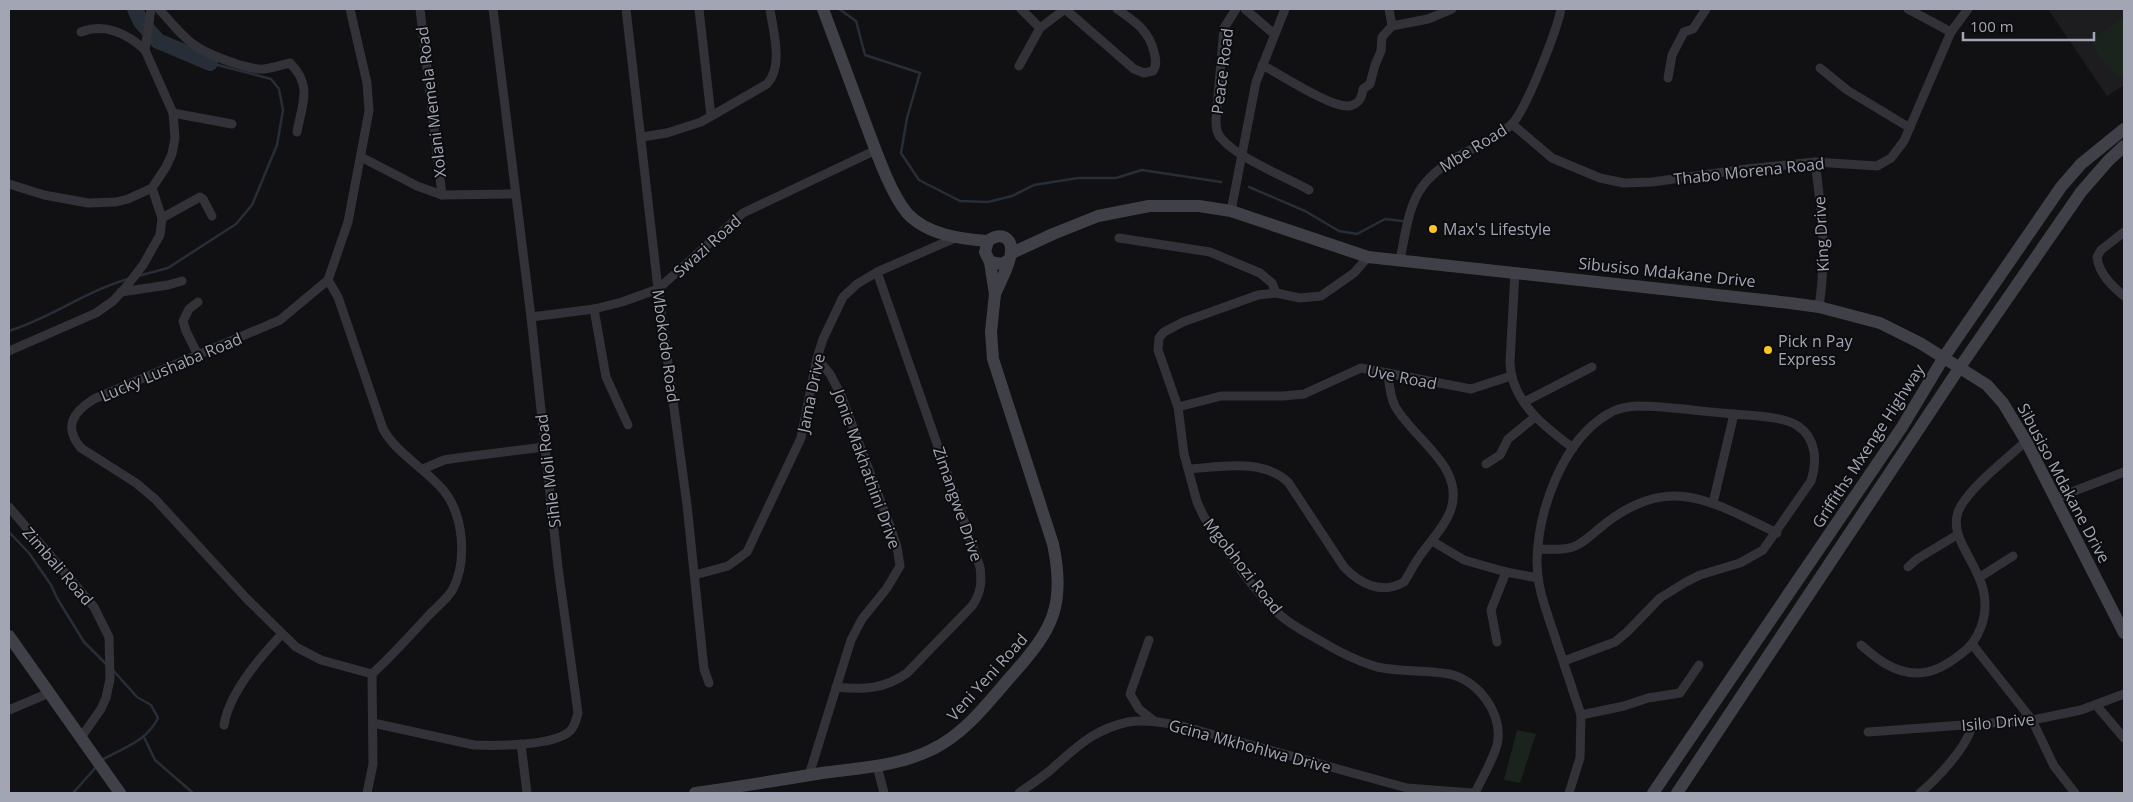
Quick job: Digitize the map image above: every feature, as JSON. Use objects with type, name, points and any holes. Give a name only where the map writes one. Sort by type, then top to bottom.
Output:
[{"type":"street","points":[[9,184],[44,195],[88,203],[116,202],[128,199],[152,188],[160,178],[172,154],[175,138],[173,113],[146,46],[151,9]]},
{"type":"street","points":[[159,9],[181,35],[206,54],[253,69],[290,63],[299,73],[304,83],[297,132]]},
{"type":"street","points":[[350,9],[369,98],[369,111],[348,222],[328,280],[338,297],[383,429],[392,441],[424,469],[445,492],[457,512],[460,524],[461,569],[452,590],[372,674],[373,764],[367,793]]},
{"type":"street","name":"Xolani Memela Road","points":[[420,9],[442,195]]},
{"type":"street","name":"Sihle Moli Road","points":[[374,724],[474,745],[521,744],[560,737],[570,731],[576,722],[578,713],[544,447],[493,9]]},
{"type":"street","name":"Mbokodo Road","points":[[626,9],[658,290],[695,575],[704,669],[710,683]]},
{"type":"street","points":[[699,9],[711,116]]},
{"type":"street","points":[[642,137],[688,127],[767,84],[774,76],[776,64],[770,9]]},
{"type":"street","points":[[823,9],[876,150],[888,178],[908,213],[934,230],[960,238],[988,251],[1002,264],[1010,252],[999,236],[988,251]]},
{"type":"street","points":[[1021,9],[1040,28]]},
{"type":"street","points":[[1019,66],[1040,28],[1051,17],[1065,9],[1134,69],[1144,73],[1153,72],[1156,65],[1155,56],[1147,34],[1139,24],[1117,9]]},
{"type":"street","name":"Peace Road","points":[[1236,9],[1224,28],[1216,123],[1219,136],[1242,154]]},
{"type":"street","points":[[1245,9],[1274,34]]},
{"type":"street","name":"Peace Road","points":[[1231,212],[1256,82],[1284,9]]},
{"type":"street","points":[[1389,9],[1392,26]]},
{"type":"street","points":[[1262,64],[1325,99],[1336,104],[1349,106],[1358,102],[1363,89],[1370,84],[1381,51],[1382,36],[1392,26],[1428,19],[1452,9]]},
{"type":"street","name":"Mbe Road","points":[[1400,260],[1416,195],[1425,181],[1451,160],[1487,141],[1512,124],[1524,104],[1541,66],[1561,9]]},
{"type":"street","points":[[1668,78],[1675,48],[1684,32],[1693,29],[1706,9]]},
{"type":"street","points":[[1908,9],[1951,32]]},
{"type":"street","name":"Thabo Morena Road","points":[[1512,124],[1552,158],[1600,178],[1624,183],[1652,182],[1815,162],[1870,166],[1884,164],[1898,151],[1910,128],[1951,32],[1968,9]]},
{"type":"street","points":[[81,32],[95,27],[111,29],[146,46]]},
{"type":"street","points":[[1820,68],[1846,90],[1910,128]]},
{"type":"street","points":[[173,113],[232,124]]},
{"type":"street","name":"Griffiths Mxenge Highway","points":[[1653,793],[1902,428],[1944,358],[2061,188],[2081,164],[2124,129]]},
{"type":"street","name":"Griffiths Mxenge Highway","points":[[1677,793],[1960,367],[2082,192],[2108,160],[2124,146]]},
{"type":"street","name":"Swazi Road","points":[[530,317],[594,309],[658,290],[743,213],[876,150]]},
{"type":"street","points":[[1242,154],[1310,190]]},
{"type":"street","points":[[2082,192],[2124,156]]},
{"type":"street","points":[[361,157],[417,186],[442,195],[514,194]]},
{"type":"street","name":"King Drive","points":[[1815,162],[1824,228],[1824,274],[1820,307]]},
{"type":"street","points":[[9,351],[96,313],[113,301],[124,289],[143,265],[160,235],[162,218],[152,188]]},
{"type":"street","points":[[162,218],[200,197],[212,216]]},
{"type":"street","name":"Sibusiso Mdakane Drive","points":[[1010,252],[1098,216],[1149,206],[1199,206],[1231,212],[1368,257],[1736,296],[1820,307],[1880,323],[1960,367],[1987,385],[2003,403],[2026,441],[2056,498],[2124,633]]},
{"type":"street","points":[[2124,232],[2097,257],[2099,266],[2106,279],[2124,296]]},
{"type":"street","name":"Jama Drive","points":[[695,575],[728,566],[746,552],[801,438],[817,358],[823,339],[843,297],[857,284],[877,272],[960,238]]},
{"type":"street","points":[[1120,238],[1210,252],[1260,273],[1272,283],[1276,293]]},
{"type":"street","name":"Veni Yeni Road","points":[[988,251],[995,294]]},
{"type":"street","name":"Veni Yeni Road","points":[[695,793],[877,766],[915,757],[934,749],[952,738],[972,719],[1037,648],[1048,629],[1056,608],[1059,588],[1058,567],[1053,544],[993,358],[991,332],[995,294],[1010,252]]},
{"type":"street","name":"Mgobhozi Road","points":[[1368,257],[1354,273],[1321,296],[1300,298],[1276,293],[1241,300],[1183,322],[1162,335],[1158,343],[1158,350],[1178,407],[1184,454],[1197,502],[1204,517],[1254,586],[1279,614],[1321,642],[1359,661],[1379,667],[1451,675],[1468,681],[1475,687],[1490,708],[1498,733],[1493,755],[1473,793]]},
{"type":"street","name":"Zimangwe Drive","points":[[836,687],[877,688],[896,681],[907,673],[972,606],[978,597],[982,580],[980,566],[948,472],[877,272]]},
{"type":"street","points":[[1515,272],[1510,362],[1511,376],[1524,402],[1535,417],[1574,448]]},
{"type":"street","name":"Lucky Lushaba Road","points":[[328,280],[280,320],[86,404],[72,419],[73,436],[82,448],[136,483],[155,499],[282,634],[305,653],[322,660],[372,674]]},
{"type":"street","points":[[124,289],[168,285],[182,281]]},
{"type":"street","points":[[198,302],[189,310],[183,321],[198,355]]},
{"type":"street","points":[[594,309],[606,377],[628,426]]},
{"type":"street","name":"Jonie Makhathini Drive","points":[[809,775],[851,640],[862,619],[893,579],[900,562],[891,529],[841,395],[830,374],[817,358]]},
{"type":"street","points":[[1524,402],[1592,367]]},
{"type":"street","name":"Uve Road","points":[[1178,407],[1221,396],[1304,394],[1361,368],[1471,390],[1511,376]]},
{"type":"street","points":[[1189,469],[1252,466],[1278,474],[1288,482],[1344,567],[1355,579],[1368,586],[1388,588],[1404,582],[1451,509],[1454,497],[1450,480],[1436,456],[1406,424],[1394,404],[1388,373]]},
{"type":"street","points":[[1564,661],[1615,642],[1670,591],[1700,575],[1754,556],[1763,550],[1811,482],[1815,469],[1814,448],[1809,437],[1799,426],[1789,421],[1734,414],[1653,406],[1623,408],[1608,413],[1592,426],[1574,448],[1551,489],[1545,508],[1538,549],[1538,578],[1545,607],[1581,715],[1580,758],[1569,793]]},
{"type":"street","points":[[1713,503],[1734,414]]},
{"type":"street","points":[[1486,464],[1500,455],[1508,438],[1535,417]]},
{"type":"street","points":[[1861,645],[1877,659],[1893,669],[1911,673],[1928,673],[1951,662],[1972,644],[1984,618],[1985,599],[1980,577],[1957,535],[1956,522],[1963,503],[1970,494],[2026,441]]},
{"type":"street","points":[[424,469],[444,460],[544,447]]},
{"type":"street","points":[[2056,498],[2124,472]]},
{"type":"street","points":[[1538,549],[1558,550],[1576,546],[1626,509],[1644,501],[1662,497],[1682,496],[1713,503],[1776,533]]},
{"type":"street","name":"Zimbali Road","points":[[9,507],[94,607],[109,637],[110,678],[106,698],[101,709],[80,739]]},
{"type":"street","points":[[1908,567],[1917,559],[1957,535]]},
{"type":"street","points":[[1432,541],[1464,560],[1506,572],[1538,578]]},
{"type":"street","points":[[1980,577],[2014,556]]},
{"type":"street","points":[[1497,642],[1491,610],[1506,572]]},
{"type":"street","points":[[224,725],[228,706],[261,658],[282,634]]},
{"type":"street","points":[[9,636],[120,793]]},
{"type":"street","points":[[1149,640],[1130,694],[1138,709],[1154,721]]},
{"type":"street","points":[[1972,644],[2032,720],[2054,766],[2074,793]]},
{"type":"street","points":[[1581,715],[1624,706],[1648,698],[1680,693],[1699,665]]},
{"type":"street","points":[[9,710],[49,693]]},
{"type":"street","name":"Isilo Drive","points":[[1868,732],[2032,720],[2096,705],[2124,694]]},
{"type":"street","points":[[2096,705],[2124,738]]},
{"type":"street","name":"Gcina Mkhohlwa Drive","points":[[1019,793],[1056,766],[1076,746],[1090,736],[1129,722],[1154,721],[1182,726],[1406,791],[1473,793]]},
{"type":"street","points":[[1920,793],[1938,777],[1968,736],[1972,725]]},
{"type":"street","points":[[521,744],[527,793]]},
{"type":"street","points":[[877,766],[884,793]]},
{"type":"shaded area","points":[[2048,9],[2124,9],[2124,85],[2107,96]]},
{"type":"shaded area","points":[[2124,17],[2124,76],[2118,77],[2102,60],[2092,40]]},
{"type":"shaded area","points":[[1517,730],[1536,734],[1520,783],[1504,780]]},
{"type":"waterway","points":[[135,9],[141,22],[158,41],[210,63]]},
{"type":"waterway","points":[[839,9],[856,21],[865,55],[920,73],[907,118],[901,153],[919,180],[960,201],[988,202],[1012,196],[1034,185],[1078,178],[1116,178],[1142,170],[1221,182]]},
{"type":"waterway","points":[[138,276],[168,268],[236,224],[252,205],[277,145],[283,110],[279,89],[271,79],[210,63]]},
{"type":"waterway","points":[[1249,187],[1305,211],[1339,231],[1357,234],[1385,219],[1402,221]]},
{"type":"waterway","points":[[9,331],[24,326],[98,290],[128,279]]},
{"type":"waterway","points":[[9,532],[29,553],[51,585],[84,642],[106,664]]},
{"type":"waterway","points":[[102,760],[126,748],[148,733],[158,718],[151,705],[137,697],[112,669]]},
{"type":"waterway","points":[[144,737],[155,760],[193,793]]},
{"type":"waterway","points":[[73,793],[97,766]]},
{"type":"place","name":"Max's Lifestyle","points":[[1433,229]]},
{"type":"place","name":"Pick n Pay Express","points":[[1768,350]]}]
